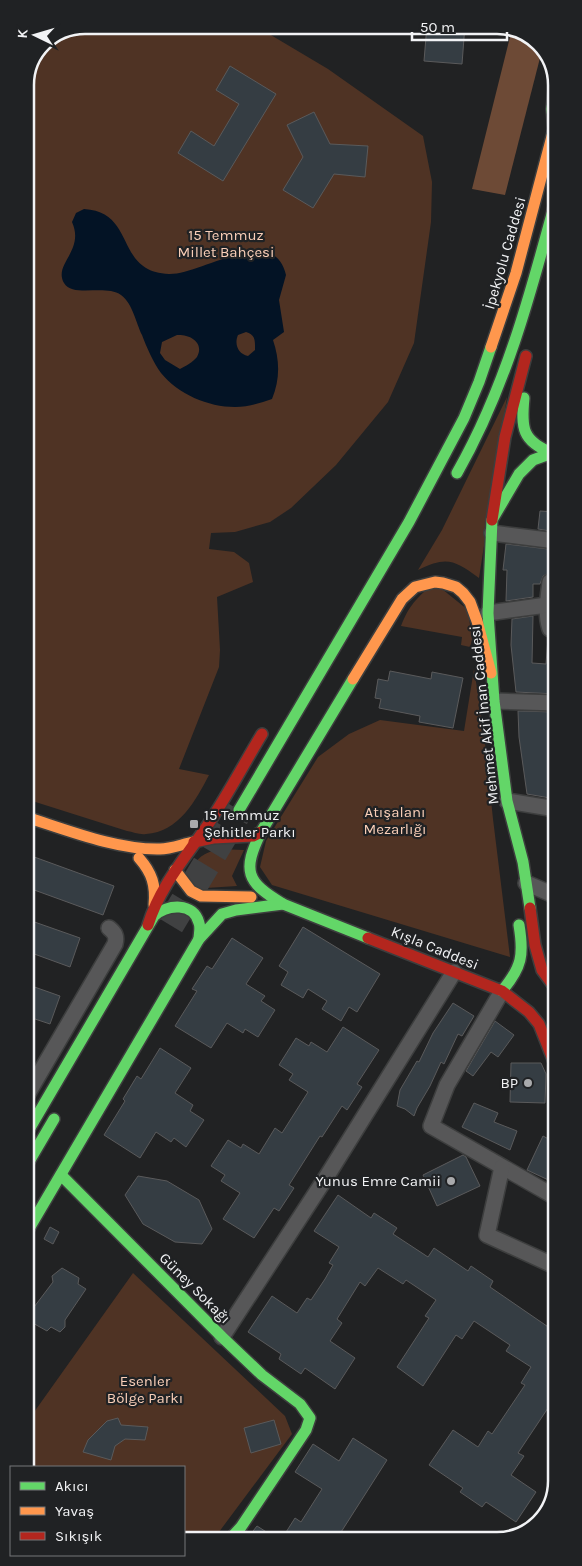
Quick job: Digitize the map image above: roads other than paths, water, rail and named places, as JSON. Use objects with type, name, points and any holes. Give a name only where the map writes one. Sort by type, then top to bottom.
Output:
[{"type":"main road","name":"İpekyolu Caddesi","points":[[479,382],[516,273],[548,151]]},
{"type":"main road","points":[[450,487],[480,428],[506,367],[548,228]]},
{"type":"main road","points":[[545,281],[548,264]]},
{"type":"main road","name":"Mehmet Akif İnan Caddesi","points":[[529,347],[506,437],[492,526],[488,613],[491,673],[507,801],[523,862],[535,946],[542,970],[548,978]]},
{"type":"main road","points":[[524,366],[525,394],[522,418],[525,433],[531,444],[548,452]]},
{"type":"main road","points":[[406,501],[479,382]]},
{"type":"main road","points":[[239,810],[409,522],[451,444],[479,382]]},
{"type":"main road","points":[[492,526],[519,474],[533,460],[548,456]]},
{"type":"main road","points":[[283,904],[264,894],[251,877],[248,863],[251,851],[393,611],[411,588],[422,584],[441,582],[454,586],[466,595],[475,613],[491,673]]},
{"type":"main road","points":[[154,906],[175,870],[201,834],[266,727]]},
{"type":"main road","points":[[507,801],[511,863]]},
{"type":"main road","points":[[34,819],[105,841],[146,849],[163,850],[213,838],[253,836],[261,832]]},
{"type":"main road","points":[[105,841],[139,858],[175,870],[191,891],[201,896],[246,896],[283,904]]},
{"type":"main road","points":[[139,858],[154,878],[156,891],[154,906],[148,924]]},
{"type":"main road","points":[[34,1220],[199,939],[222,914],[236,910],[283,904]]},
{"type":"main road","name":"Kışla Caddesi","points":[[283,904],[502,991],[529,1012],[548,1039]]},
{"type":"main road","points":[[34,1121],[156,913],[164,908],[175,906],[185,908],[197,917],[200,924],[199,939]]},
{"type":"main road","points":[[502,991],[517,975],[522,961],[522,939],[516,910]]},
{"type":"main road","points":[[34,1153],[62,1105]]},
{"type":"main road","name":"Güney Sokağı","points":[[61,1174],[222,1337],[262,1376],[300,1404],[310,1418],[306,1430],[236,1532]]},
{"type":"street","points":[[492,526],[548,539]]},
{"type":"street","points":[[548,597],[548,622]]},
{"type":"street","points":[[488,613],[547,605]]},
{"type":"street","points":[[494,701],[548,703]]},
{"type":"street","points":[[507,801],[548,808]]},
{"type":"street","points":[[526,882],[548,892]]},
{"type":"street","points":[[34,1081],[115,944],[115,933],[109,928]]},
{"type":"street","points":[[222,1337],[327,1176],[454,972]]},
{"type":"street","points":[[502,991],[447,1085],[431,1126],[548,1193]]},
{"type":"street","points":[[502,1167],[487,1235],[548,1263]]},
{"type":"water","points":[[84,209],[101,213],[112,220],[120,230],[132,253],[140,263],[152,271],[169,274],[183,272],[235,255],[252,252],[267,253],[279,260],[286,275],[279,300],[284,332],[273,340],[278,370],[277,384],[272,399],[235,407],[214,405],[194,398],[176,387],[158,369],[131,308],[121,295],[107,291],[74,290],[68,287],[64,283],[62,270],[75,241],[72,222],[76,213]],"holes":[[[246,332],[252,335],[255,341],[255,350],[248,356],[239,351],[236,342],[238,335]],[[177,335],[191,338],[199,347],[197,357],[180,369],[165,360],[160,353],[162,342]]]},
{"type":"tunnel","points":[[170,925],[239,810]]},
{"type":"place","name":"15 Temmuz Şehitler Parkı","points":[[194,824]]},
{"type":"place","name":"BP","points":[[528,1083]]},
{"type":"place","name":"Yunus Emre Camii","points":[[451,1181]]},
{"type":"park label","name":"15 Temmuz Millet Bahçesi","points":[[226,244]]},
{"type":"park label","name":"Atışalanı Mezarlığı","points":[[395,820]]},
{"type":"park label","name":"Esenler Bölge Parkı","points":[[145,1390]]}]
